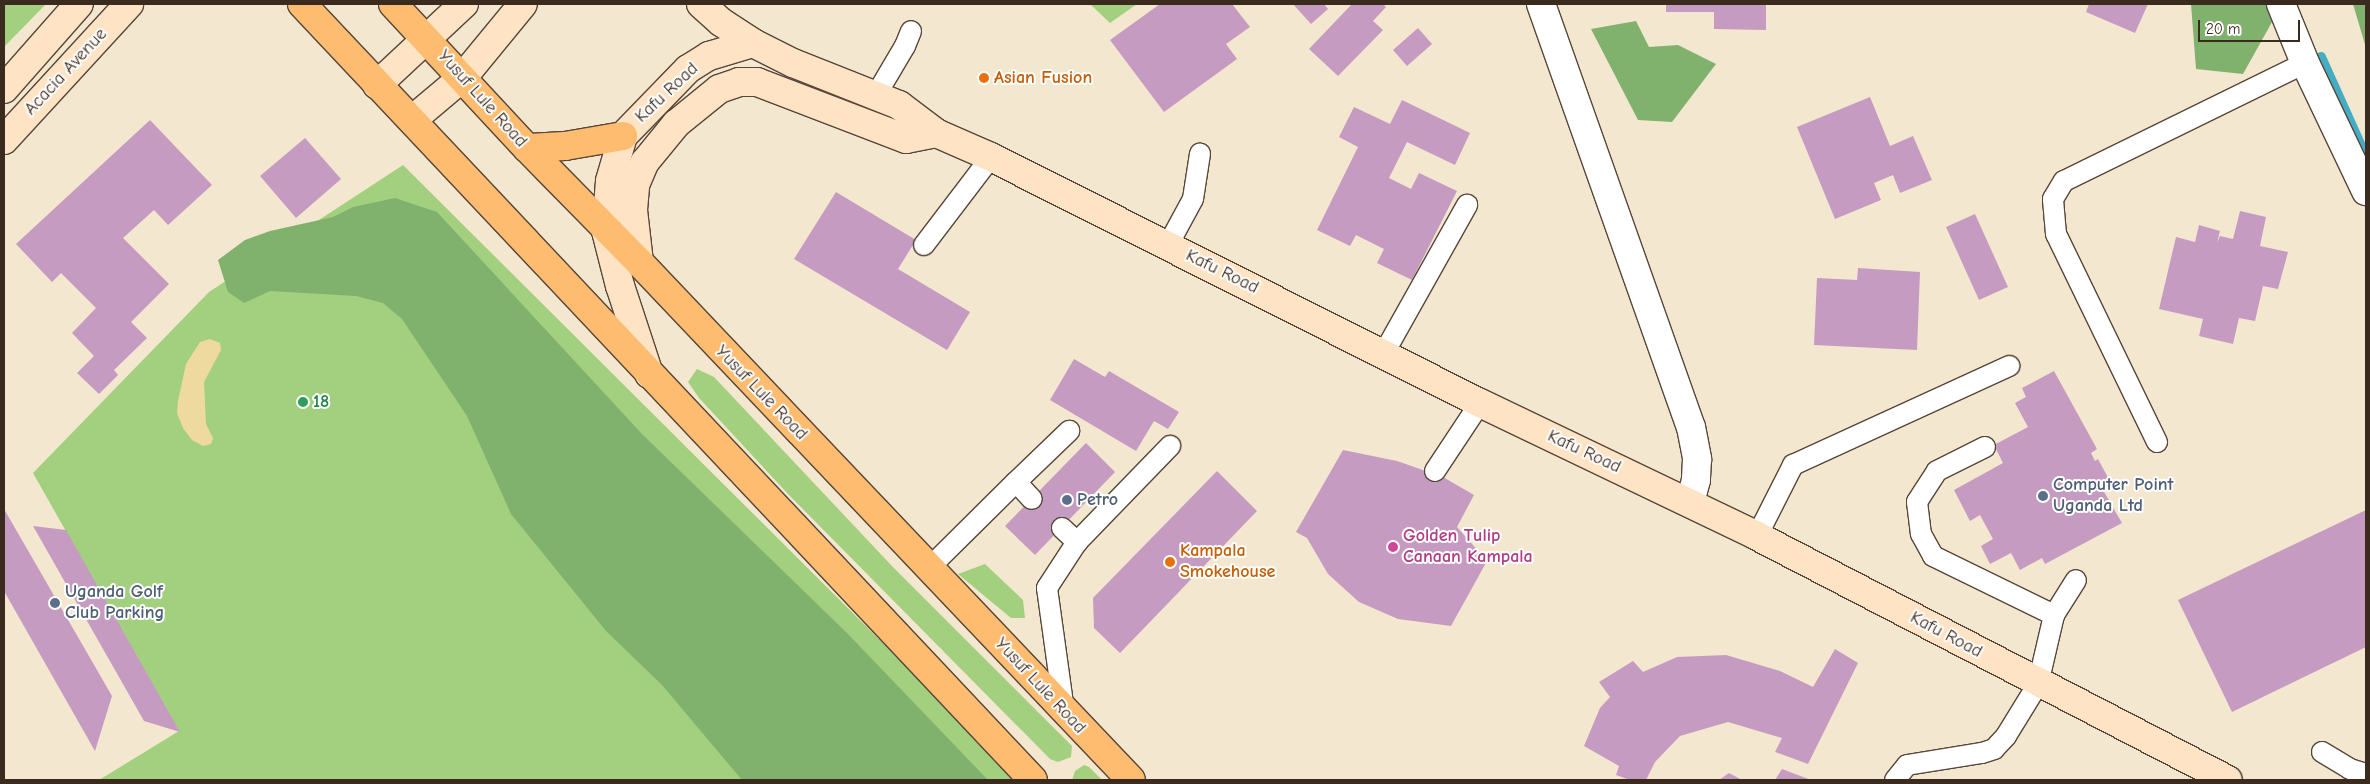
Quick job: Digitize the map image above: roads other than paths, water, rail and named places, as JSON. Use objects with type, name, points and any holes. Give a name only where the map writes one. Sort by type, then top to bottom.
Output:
[{"type":"main road","name":"Acacia Avenue","points":[[4,89],[79,4]]},
{"type":"main road","name":"Acacia Avenue","points":[[4,140],[129,4]]},
{"type":"main road","points":[[302,4],[1033,780]]},
{"type":"main road","name":"Yusuf Lule Road","points":[[393,4],[463,77],[526,148],[606,231],[639,262],[1064,712],[1131,780]]},
{"type":"main road","points":[[377,85],[464,4]]},
{"type":"main road","points":[[412,120],[463,77],[523,4]]},
{"type":"main road","points":[[701,4],[721,22],[754,43]]},
{"type":"main road","name":"Kafu Road","points":[[649,374],[620,286],[606,231],[610,181],[623,136],[688,70],[709,56],[754,43],[793,63],[876,94],[919,117],[936,134],[990,157],[1168,245],[1384,353],[1480,404],[1690,502],[2038,684],[2228,780]]},
{"type":"main road","name":"Kafu Road","points":[[639,262],[633,210],[635,185],[645,162],[676,124],[719,89],[739,82],[757,82],[906,140],[936,134]]},
{"type":"main road","points":[[526,148],[566,146],[623,136]]},
{"type":"street","points":[[1542,4],[1691,427],[1697,459],[1696,480],[1690,502]]},
{"type":"street","points":[[2281,4],[2305,63],[2366,191]]},
{"type":"lane","points":[[876,94],[906,46],[911,31]]},
{"type":"lane","points":[[2157,442],[2056,234],[2053,199],[2064,181],[2305,63]]},
{"type":"lane","points":[[1168,245],[1193,199],[1200,154]]},
{"type":"lane","points":[[924,245],[990,157]]},
{"type":"lane","points":[[1384,353],[1467,205]]},
{"type":"lane","points":[[1757,536],[1793,465],[2009,366]]},
{"type":"lane","points":[[1435,471],[1480,404]]},
{"type":"lane","points":[[929,568],[1069,431]]},
{"type":"lane","points":[[1064,712],[1047,588],[1077,542],[1170,446]]},
{"type":"lane","points":[[1984,447],[1937,471],[1918,502],[1921,534],[1933,556],[2054,615]]},
{"type":"lane","points":[[1016,482],[1032,499]]},
{"type":"lane","points":[[1062,528],[1077,542]]},
{"type":"lane","points":[[1895,780],[1907,765],[1994,749],[2006,736],[2038,684],[2054,615],[2076,580]]},
{"type":"lane","points":[[2322,752],[2350,769],[2366,774]]},
{"type":"waterway","points":[[2321,57],[2366,157]]},
{"type":"place","name":"Asian Fusion","points":[[984,78]]},
{"type":"place","name":"18","points":[[303,402]]},
{"type":"place","name":"Computer Point Uganda Ltd","points":[[2043,496]]},
{"type":"place","name":"Petro","points":[[1067,500]]},
{"type":"place","name":"Golden Tulip Canaan Kampala","points":[[1393,547]]},
{"type":"place","name":"Kampala Smokehouse","points":[[1170,562]]},
{"type":"place","name":"Uganda Golf Club Parking","points":[[55,603]]}]
